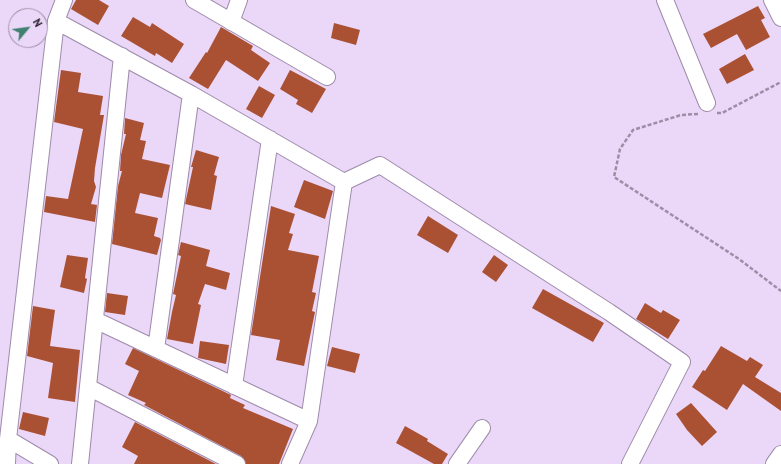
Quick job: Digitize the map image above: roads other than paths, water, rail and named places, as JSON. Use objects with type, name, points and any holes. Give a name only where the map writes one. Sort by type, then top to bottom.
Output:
[{"type":"street","points":[[7,464],[8,439],[56,21],[64,0]]},
{"type":"street","points":[[194,0],[327,77]]},
{"type":"street","points":[[231,22],[239,0]]},
{"type":"street","points":[[665,0],[708,103]]},
{"type":"street","points":[[772,0],[781,18]]},
{"type":"street","points":[[56,21],[191,94],[344,182]]},
{"type":"street","points":[[80,464],[122,56]]},
{"type":"street","points":[[156,349],[191,94]]},
{"type":"street","points":[[234,386],[270,139]]},
{"type":"street","points":[[344,182],[380,165],[602,308],[682,362],[630,464]]},
{"type":"street","points":[[290,464],[309,420],[344,182]]},
{"type":"street","points":[[95,320],[309,420]]},
{"type":"street","points":[[88,387],[237,464]]},
{"type":"street","points":[[457,464],[482,428]]},
{"type":"street","points":[[8,439],[50,464]]},
{"type":"street","points":[[774,464],[781,454]]}]
